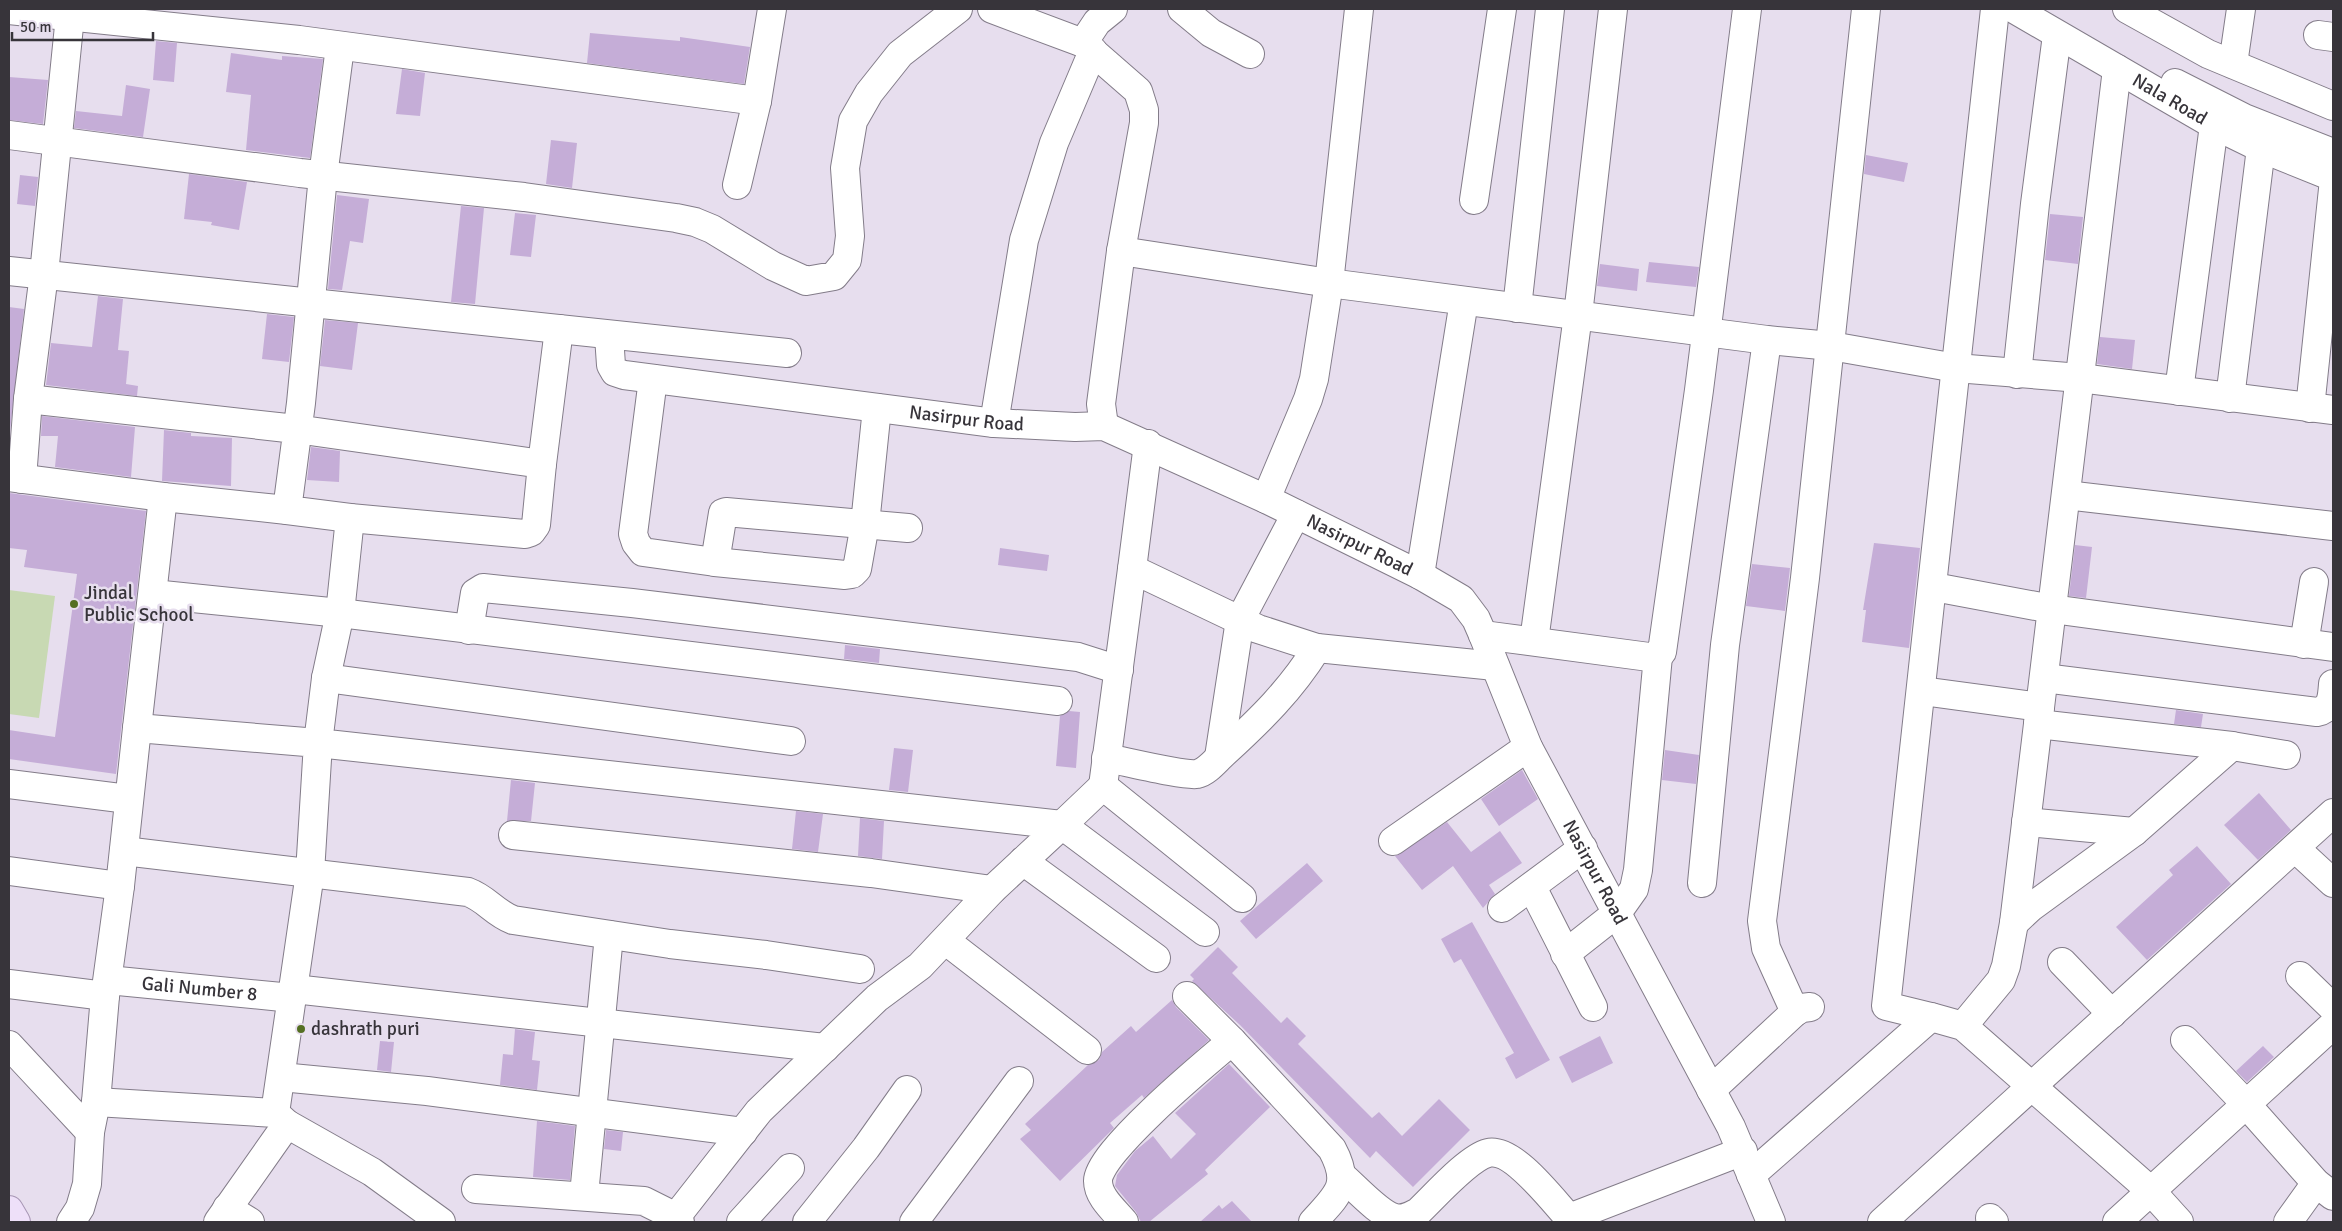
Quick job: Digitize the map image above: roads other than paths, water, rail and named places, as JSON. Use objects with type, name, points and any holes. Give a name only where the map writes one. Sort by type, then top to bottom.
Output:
[{"type":"main road","points":[[9,1210],[16,1222]]},
{"type":"street","points":[[737,185],[757,101],[772,9]]},
{"type":"street","points":[[9,135],[323,176],[524,197],[695,222],[712,228],[773,266],[806,281],[834,276],[847,260],[850,236],[845,168],[853,121],[869,93],[900,54],[958,9]]},
{"type":"street","points":[[992,9],[1088,47],[1138,91],[1144,110],[1144,123],[1121,251],[1101,404],[1104,426]]},
{"type":"street","points":[[994,423],[1024,240],[1054,143],[1097,22],[1113,9]]},
{"type":"street","points":[[1182,9],[1211,33],[1250,54]]},
{"type":"street","points":[[1266,499],[1310,392],[1328,283],[1359,9]]},
{"type":"street","points":[[1474,200],[1502,9]]},
{"type":"street","points":[[1517,308],[1550,9]]},
{"type":"street","points":[[1534,640],[1578,315],[1613,9]]},
{"type":"street","points":[[1566,954],[1617,913],[1634,889],[1638,870],[1658,656],[1664,646],[1707,332],[1747,9]]},
{"type":"street","points":[[1711,1090],[1803,1010],[1766,948],[1762,921],[1805,578],[1866,9]]},
{"type":"street","points":[[1995,9],[1934,587],[1886,1006],[1963,1026],[2150,1191],[2179,1222]]},
{"type":"street","name":"Nala Road","points":[[2014,9],[2214,125],[2261,148],[2333,177]]},
{"type":"street","points":[[2049,9],[2144,68],[2244,118],[2333,153]]},
{"type":"street","points":[[2127,9],[2208,54],[2330,101]]},
{"type":"street","points":[[2233,64],[2241,9]]},
{"type":"street","points":[[9,10],[299,40],[340,47],[757,101]]},
{"type":"street","points":[[70,16],[44,274],[16,478],[350,518],[525,534],[531,532],[536,525],[559,329]]},
{"type":"street","points":[[2017,374],[2034,204],[2056,35]]},
{"type":"street","points":[[287,510],[311,302],[323,176],[340,47]]},
{"type":"street","points":[[1963,1026],[2001,980],[2006,966],[2014,923],[2117,69]]},
{"type":"street","points":[[2179,391],[2214,125]]},
{"type":"street","points":[[2230,398],[2261,148]]},
{"type":"street","points":[[1121,251],[1328,283],[1766,340],[1831,346],[1956,368],[2080,378],[2322,409],[2333,189]]},
{"type":"street","points":[[9,270],[609,336],[787,353]]},
{"type":"street","points":[[1420,575],[1464,301]]},
{"type":"street","name":"Nasirpur Road","points":[[609,336],[611,365],[615,372],[653,379],[994,423],[1075,427],[1104,426],[1148,444],[1266,499],[1420,575],[1461,600],[1476,619],[1528,747],[1711,1090],[1747,1163],[1771,1222]]},
{"type":"street","points":[[1702,883],[1725,645],[1766,340]]},
{"type":"street","points":[[653,379],[633,534],[636,543],[643,552],[715,562],[845,575],[852,574],[857,568],[865,524],[877,408]]},
{"type":"street","points":[[28,399],[296,429],[542,464]]},
{"type":"street","points":[[476,1189],[584,1195],[644,1201],[676,1221],[759,1112],[877,998],[920,966],[992,890],[1103,786],[1148,444]]},
{"type":"street","points":[[2066,495],[2333,526]]},
{"type":"street","points":[[76,1215],[87,1184],[90,1132],[96,1102],[107,988],[163,497]]},
{"type":"street","points":[[715,562],[723,513],[726,512],[908,528]]},
{"type":"street","points":[[1218,757],[1240,620],[1296,514]]},
{"type":"street","points":[[250,1222],[222,1215],[281,1119],[281,1077],[310,873],[318,744],[326,678],[340,613],[350,518]]},
{"type":"street","points":[[1132,569],[1258,629],[1318,648],[1495,666]]},
{"type":"street","points":[[2304,644],[2314,582]]},
{"type":"street","points":[[1934,587],[2052,609],[2333,648]]},
{"type":"street","points":[[469,630],[475,593],[483,588],[632,603],[1078,657],[1118,670]]},
{"type":"street","points":[[153,594],[340,613],[1058,701]]},
{"type":"street","points":[[1483,635],[1534,640],[1649,657],[1658,656]]},
{"type":"street","points":[[1106,758],[1190,774],[1204,771],[1283,696],[1298,679],[1318,648]]},
{"type":"street","points":[[326,678],[790,741]]},
{"type":"street","points":[[2044,678],[2317,712],[2329,707],[2333,684]]},
{"type":"street","points":[[1922,691],[2039,715],[2286,755]]},
{"type":"street","points":[[137,728],[318,744],[1062,825],[1205,932]]},
{"type":"street","points":[[2014,923],[2030,908],[2134,832],[2232,746]]},
{"type":"street","points":[[1393,841],[1528,747]]},
{"type":"street","points":[[9,784],[128,799]]},
{"type":"street","points":[[1103,786],[1242,898]]},
{"type":"street","points":[[1882,1222],[2295,848],[2331,818]]},
{"type":"street","points":[[2026,822],[2134,832]]},
{"type":"street","points":[[513,835],[871,873],[992,890]]},
{"type":"street","points":[[1502,908],[1583,848]]},
{"type":"street","points":[[2295,848],[2333,883]]},
{"type":"street","points":[[124,851],[468,892],[480,896],[498,914],[513,920],[860,969]]},
{"type":"street","points":[[1023,861],[1156,958]]},
{"type":"street","points":[[9,871],[120,886]]},
{"type":"street","points":[[1532,887],[1593,1007]]},
{"type":"street","points":[[584,1195],[610,935]]},
{"type":"street","points":[[946,940],[1087,1050]]},
{"type":"street","points":[[2062,962],[2112,1014]]},
{"type":"street","points":[[2300,976],[2333,1008]]},
{"type":"street","name":"Gali Number 8","points":[[9,984],[293,993],[602,1023],[825,1048]]},
{"type":"street","points":[[1187,996],[1232,1040],[1332,1149],[1340,1163],[1342,1176],[1339,1191],[1313,1222]]},
{"type":"street","points":[[1342,1176],[1394,1218],[1407,1218],[1418,1212],[1473,1160],[1489,1153],[1500,1153],[1512,1159],[1524,1170],[1561,1221],[1747,1163],[1931,1017]]},
{"type":"street","points":[[2116,1222],[2333,1025]]},
{"type":"street","points":[[1124,1222],[1099,1190],[1098,1180],[1101,1168],[1139,1123],[1232,1040]]},
{"type":"street","points":[[2184,1040],[2246,1104],[2324,1190],[2288,1222]]},
{"type":"street","points":[[9,1045],[90,1132]]},
{"type":"street","points":[[281,1077],[427,1091],[743,1132]]},
{"type":"street","points":[[914,1222],[1019,1081]]},
{"type":"street","points":[[807,1222],[866,1148],[907,1090]]},
{"type":"street","points":[[96,1102],[281,1119],[372,1172],[441,1222]]},
{"type":"street","points":[[741,1222],[790,1168]]},
{"type":"place","name":"Jindal Public School","points":[[74,604]]},
{"type":"place","name":"dashrath puri","points":[[301,1029]]}]
